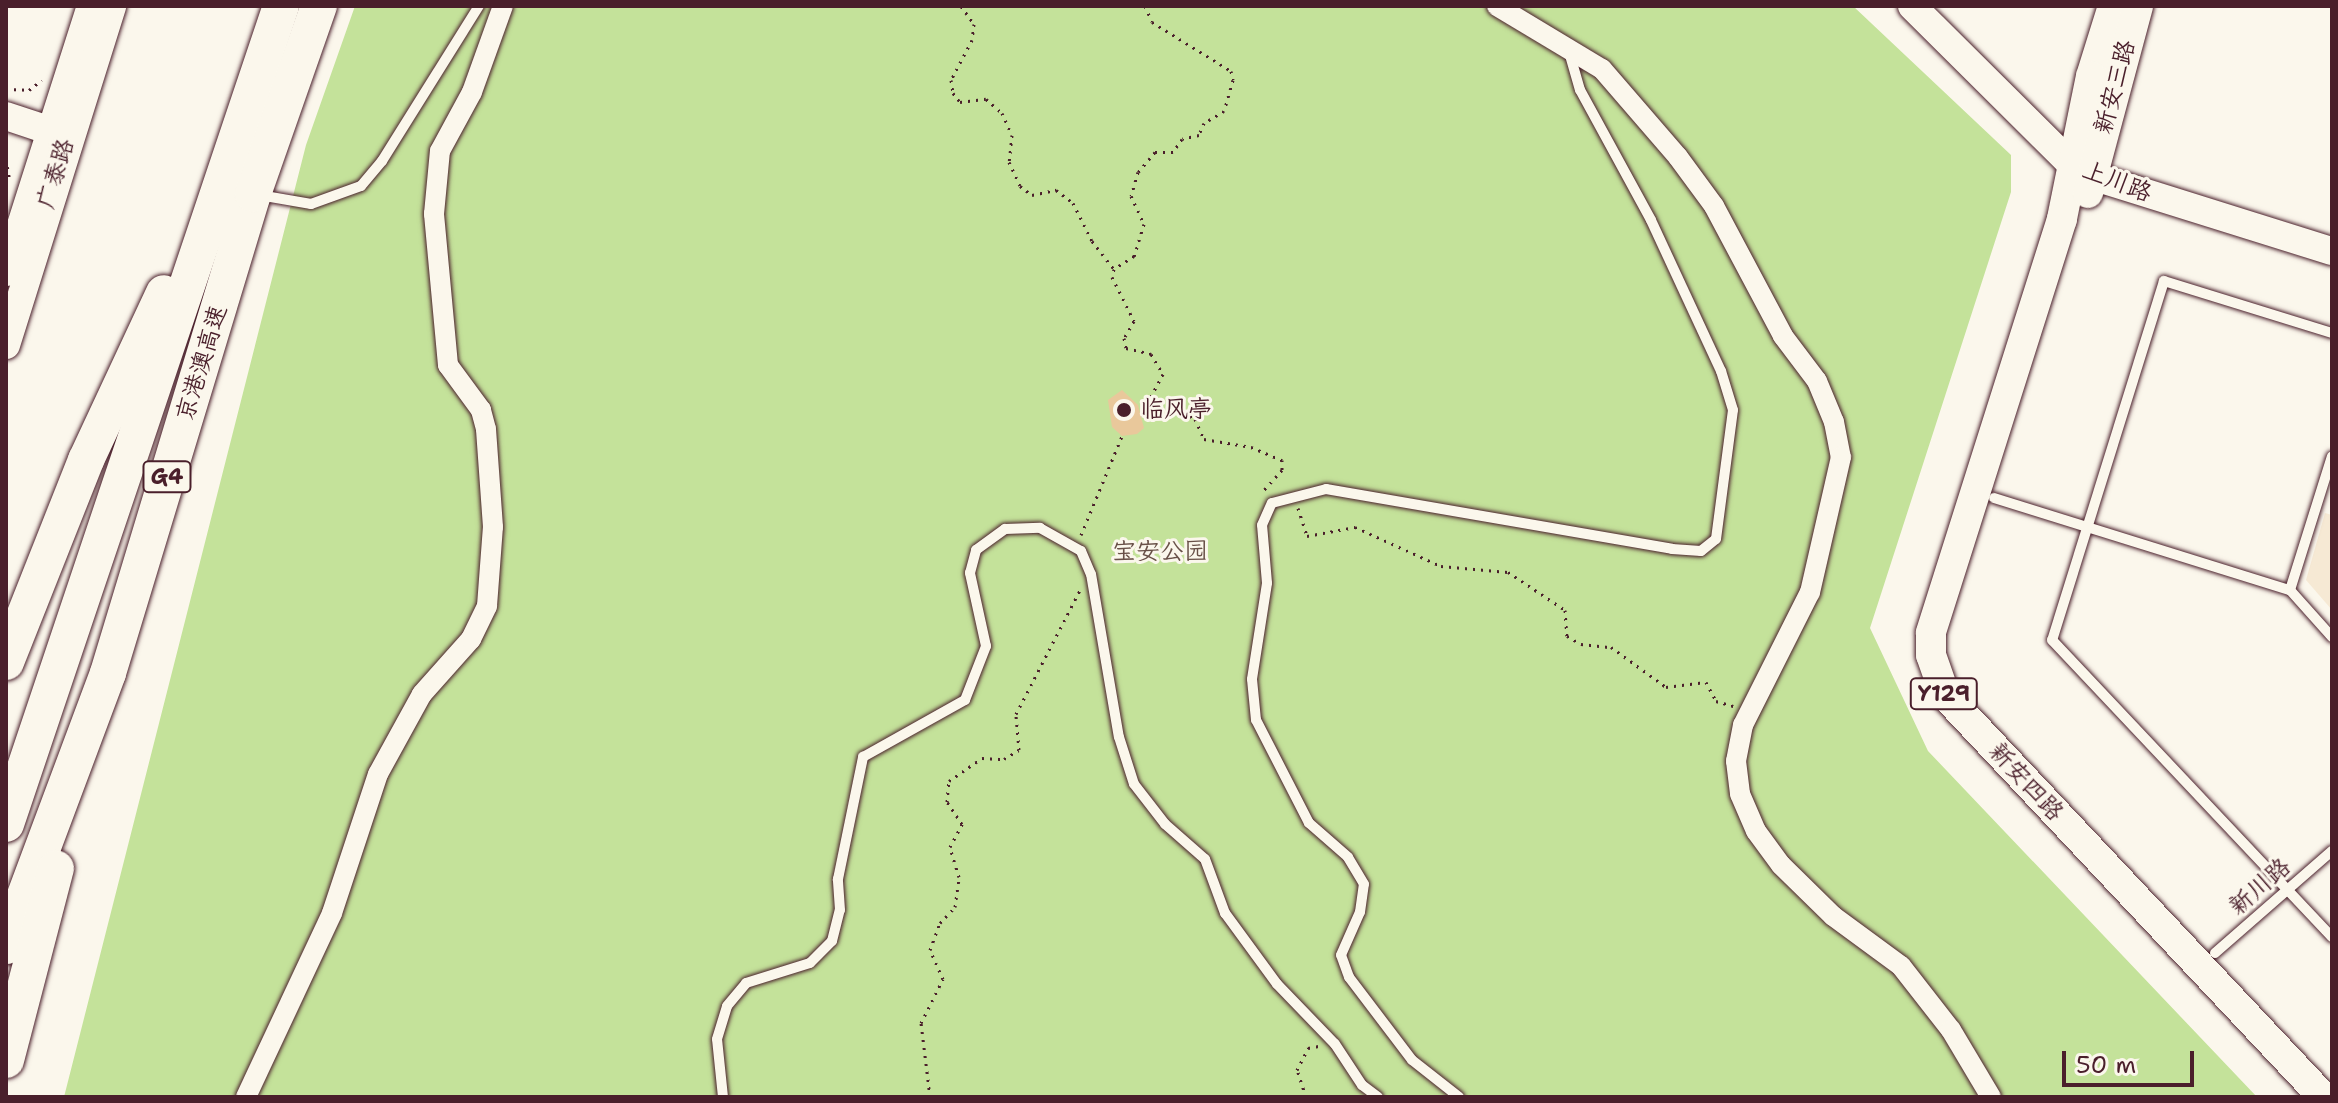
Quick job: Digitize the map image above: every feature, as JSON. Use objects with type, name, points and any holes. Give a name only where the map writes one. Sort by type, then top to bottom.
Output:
[{"type":"highway","name":"京港澳高速","points":[[6,824],[281,6]]},
{"type":"highway","name":"京港澳高速","points":[[6,946],[108,673],[253,194],[319,6]]},
{"type":"highway","points":[[6,662],[124,373],[222,177]]},
{"type":"highway","points":[[6,1060],[108,673]]},
{"type":"main road","name":"广泰路","points":[[6,272],[48,130],[91,6]]},
{"type":"main road","name":"广泰路","points":[[6,345],[112,6]]},
{"type":"main road","name":"上川路","points":[[1912,6],[2086,163],[2332,251]]},
{"type":"main road","name":"上川路","points":[[1937,6],[2086,163],[2332,231]]},
{"type":"main road","name":"新安三路","points":[[2086,163],[2113,6]]},
{"type":"main road","name":"新安三路","points":[[2086,163],[2138,6]]},
{"type":"main road","points":[[10,104],[48,130]]},
{"type":"main road","name":"新安四路","points":[[2086,163],[1994,498],[1951,635],[1953,667],[1960,682],[2332,1078]]},
{"type":"main road","name":"新安四路","points":[[2086,163],[2062,219],[1931,633],[1936,676],[1945,695],[2323,1097]]},
{"type":"street","points":[[246,1097],[332,913],[378,774],[422,694],[471,639],[487,606],[493,527],[486,429],[481,410],[448,365],[434,214],[440,151],[472,92],[503,6]]},
{"type":"street","points":[[1497,6],[1602,69],[1714,206],[1783,336],[1817,381],[1834,422],[1841,457],[1810,592],[1749,711],[1736,761],[1740,794],[1756,831],[1833,916],[1901,966],[1951,1030],[1991,1097]]},
{"type":"lane","points":[[253,194],[311,204],[361,186],[382,161],[479,6]]},
{"type":"lane","points":[[1459,1097],[1412,1060],[1349,977],[1341,955],[1360,912],[1364,884],[1348,857],[1309,823],[1256,720],[1252,679],[1267,583],[1262,525],[1278,501],[1326,489],[1672,549],[1701,551],[1716,539],[1733,410],[1721,371],[1651,220],[1580,90],[1567,46]]},
{"type":"lane","points":[[2332,333],[2164,281],[2052,640],[2332,937]]},
{"type":"lane","points":[[2290,590],[2332,456]]},
{"type":"lane","points":[[1994,498],[2290,590],[2332,637]]},
{"type":"lane","points":[[723,1097],[717,1039],[727,1006],[746,983],[810,963],[832,941],[840,910],[838,879],[863,757],[965,700],[986,646],[970,573],[976,550],[1005,529],[1040,528],[1081,551],[1091,574],[1119,737],[1134,784],[1165,824],[1205,859],[1225,913],[1277,984],[1335,1044],[1362,1085],[1378,1097]]},
{"type":"lane","name":"新川路","points":[[2215,953],[2332,851]]},
{"type":"path","points":[[961,6],[974,24],[972,40],[951,80],[953,93],[960,102],[986,99],[1002,113],[1012,135],[1009,162],[1020,186],[1032,195],[1056,190],[1073,203],[1092,241],[1114,269],[1122,305],[1134,321],[1124,338],[1126,348],[1151,354],[1163,374],[1159,390],[1141,415],[1183,412],[1195,419],[1204,439],[1251,447],[1282,460],[1282,470],[1264,488],[1264,494],[1278,501],[1297,503],[1307,536],[1355,527],[1441,566],[1508,572],[1565,610],[1567,636],[1581,644],[1611,647],[1666,687],[1706,682],[1716,701],[1749,711]]},
{"type":"path","points":[[1114,269],[1134,256],[1144,224],[1131,196],[1138,172],[1155,152],[1173,152],[1182,139],[1199,135],[1204,123],[1224,111],[1233,80],[1231,71],[1152,22],[1145,6]]},
{"type":"path","points":[[6,89],[10,104]]},
{"type":"path","points":[[6,159],[8,194]]},
{"type":"path","points":[[1081,551],[1081,526],[1122,436]]},
{"type":"path","points":[[930,1097],[921,1023],[943,979],[930,950],[940,923],[955,907],[959,877],[950,847],[962,824],[947,802],[949,781],[982,758],[1004,759],[1019,750],[1016,714],[1055,630],[1091,574]]},
{"type":"path","points":[[1306,1097],[1295,1074],[1308,1048],[1335,1044]]},
{"type":"path","points":[[1024,1097],[1034,1097]]},
{"type":"shaded area","points":[[2325,513],[2332,515],[2332,610],[2306,580]]},
{"type":"green space","name":"宝安公园","points":[[355,6],[1853,6],[2011,155],[2011,192],[1870,628],[1928,751],[2257,1097],[64,1097],[306,145]]},
{"type":"building","name":"临风亭","points":[[1122,390],[1138,405],[1144,428],[1137,434],[1122,436],[1112,427],[1108,400]]},
{"type":"place","name":"临风亭","points":[[1124,410]]}]
